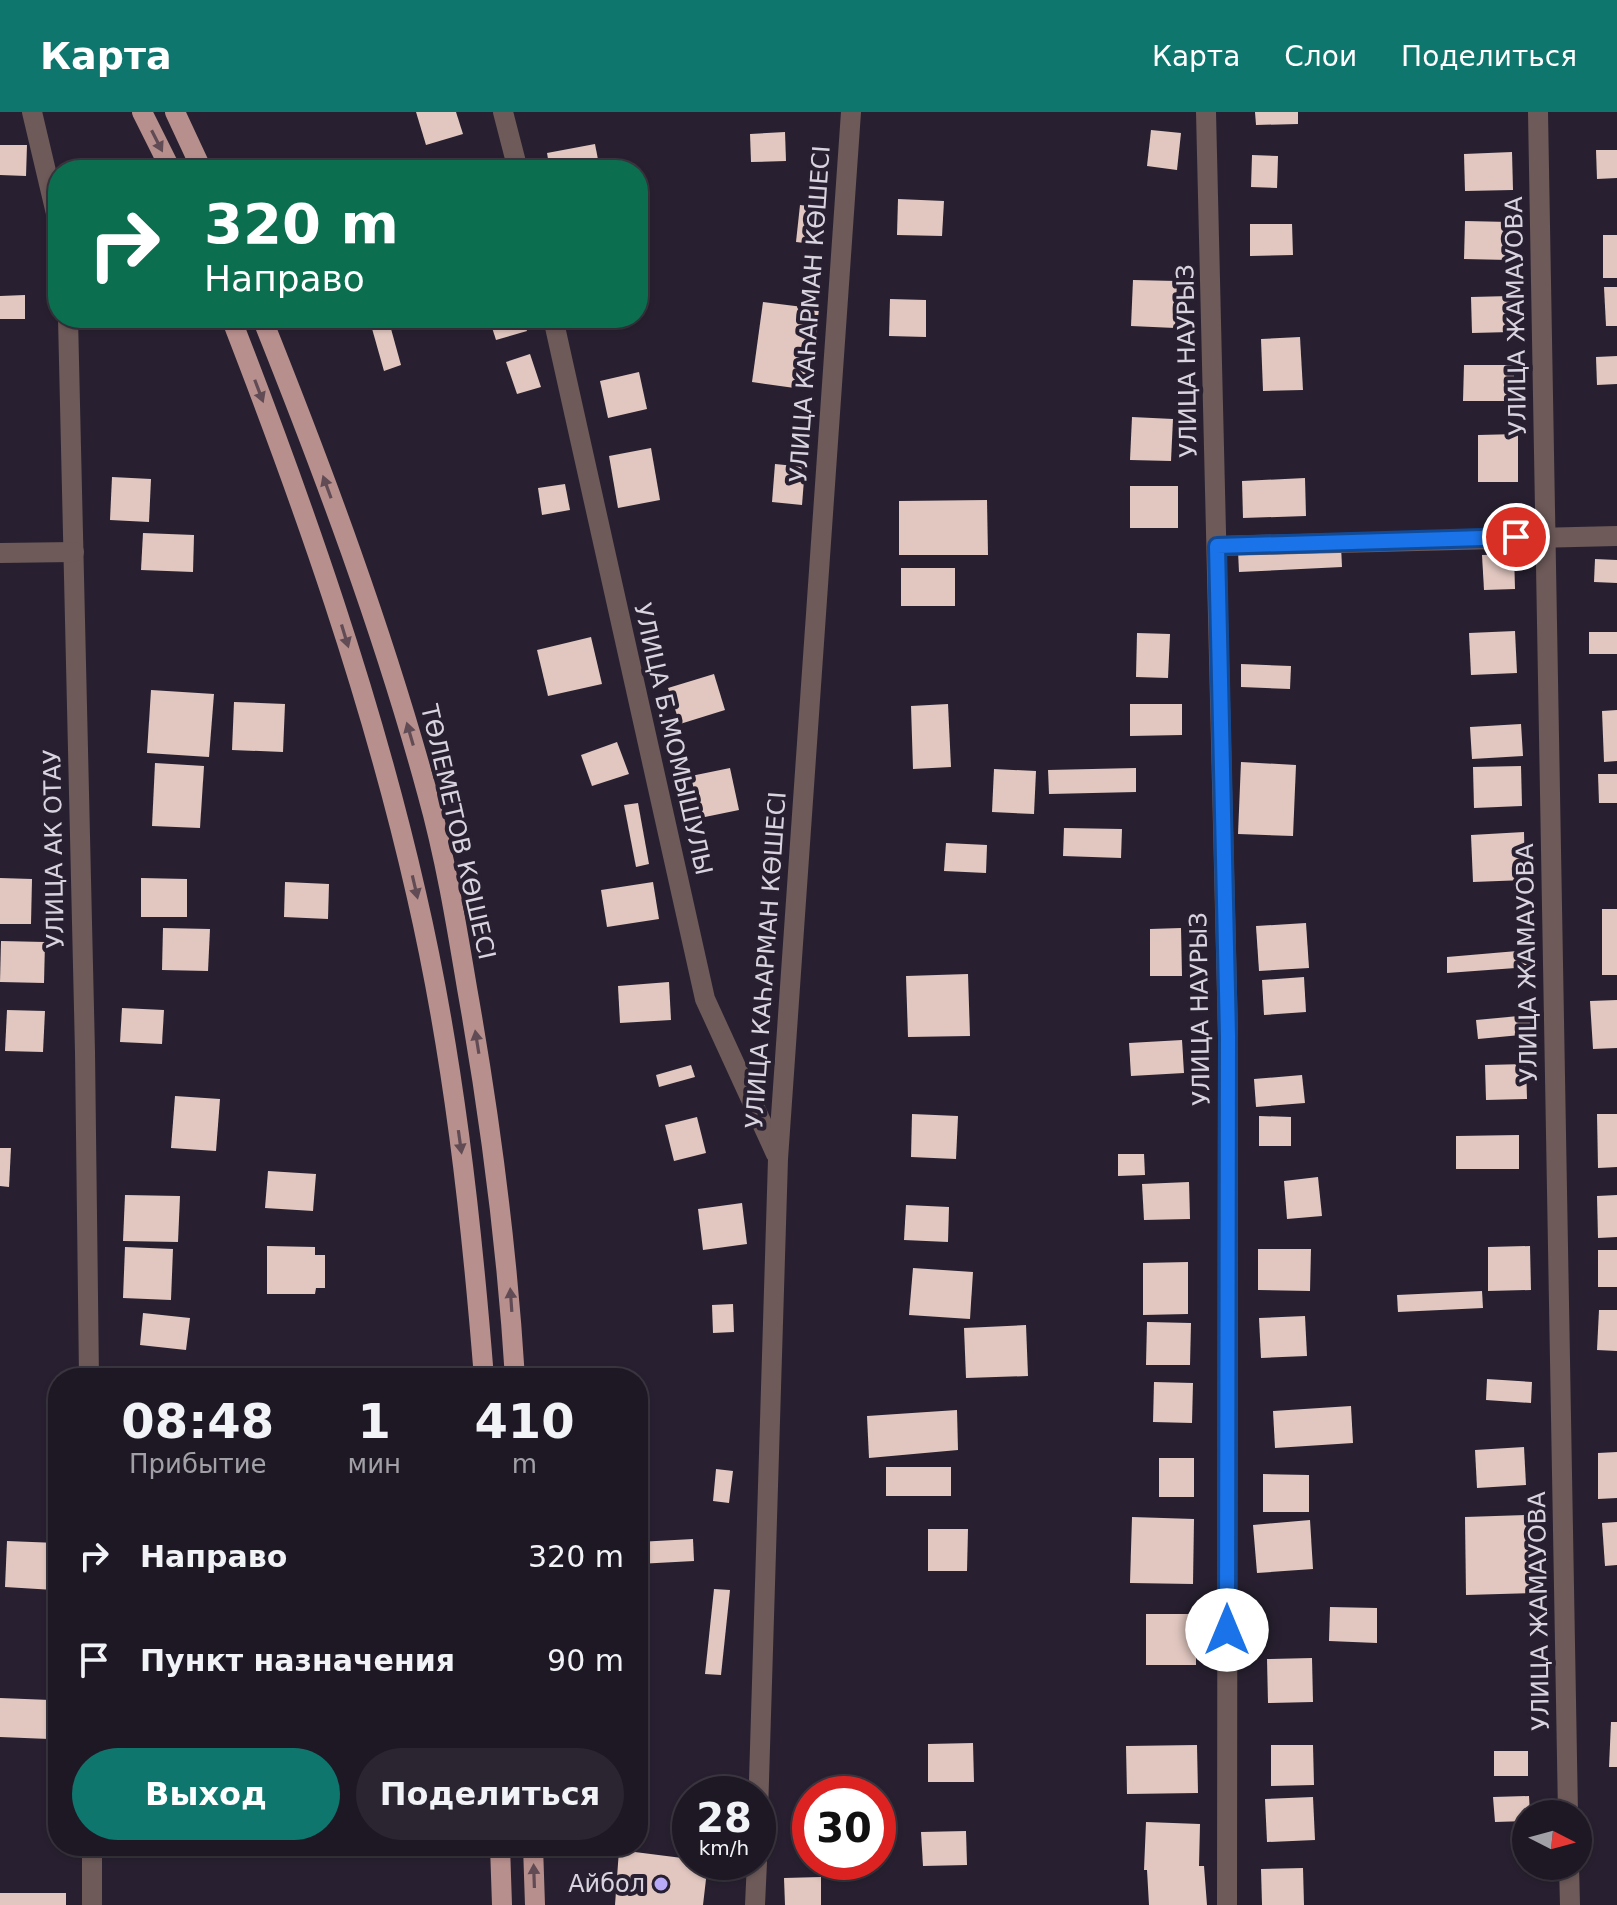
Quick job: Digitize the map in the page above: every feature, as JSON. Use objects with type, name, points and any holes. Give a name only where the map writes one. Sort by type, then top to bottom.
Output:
[{"type":"main road","points":[[142,112],[166,160]]},
{"type":"main road","points":[[175,112],[197,160]]},
{"type":"main road","points":[[235,328],[325,572],[394,802],[417,895],[446,1041],[462,1159],[483,1368]]},
{"type":"main road","name":"ТӨЛЕМЕТОВ КӨШЕСІ","points":[[266,328],[354,563],[428,794],[449,888],[481,1068],[503,1220],[514,1368]]},
{"type":"main road","points":[[500,1856],[502,1905]]},
{"type":"main road","points":[[533,1856],[535,1905]]},
{"type":"street","points":[[32,112],[48,180]]},
{"type":"street","points":[[503,112],[515,160]]},
{"type":"street","name":"УЛИЦА КАҺАРМАН КӨШЕСІ","points":[[759,1776],[778,1159],[851,112]]},
{"type":"street","name":"УЛИЦА НАУРЫЗ","points":[[1206,112],[1228,1036],[1227,1905]]},
{"type":"street","name":"УЛИЦА ЖАМАУОВА","points":[[1538,112],[1568,1800]]},
{"type":"street","name":"УЛИЦА АК ОТАУ","points":[[68,328],[89,1368]]},
{"type":"street","name":"УЛИЦА Б.МОМЫШУЛЫ","points":[[555,328],[705,999],[778,1159]]},
{"type":"street","points":[[1217,546],[1617,536]]},
{"type":"street","points":[[0,553],[74,552]]},
{"type":"street","points":[[92,1856],[92,1905]]},
{"type":"street","points":[[755,1905],[756,1880]]},
{"type":"street","points":[[1569,1880],[1570,1905]]},
{"type":"building","points":[[416,112],[456,112],[463,134],[426,145]]},
{"type":"building","points":[[1255,112],[1298,112],[1298,124],[1256,125]]},
{"type":"building","points":[[1151,130],[1181,133],[1177,170],[1147,166]]},
{"type":"building","points":[[785,132],[786,161],[751,162],[750,134]]},
{"type":"building","points":[[595,144],[598,160],[548,160],[547,153]]},
{"type":"building","points":[[0,145],[27,145],[26,176],[0,175]]},
{"type":"building","points":[[1596,150],[1617,150],[1617,178],[1597,179]]},
{"type":"building","points":[[1512,152],[1513,190],[1465,191],[1464,154]]},
{"type":"building","points":[[1252,155],[1278,156],[1277,188],[1251,187]]},
{"type":"building","points":[[89,158],[135,158],[135,160]]},
{"type":"building","points":[[898,199],[944,201],[942,236],[897,235]]},
{"type":"building","points":[[800,205],[826,208],[822,245],[796,242]]},
{"type":"building","points":[[1465,221],[1510,222],[1509,260],[1464,259]]},
{"type":"building","points":[[1250,224],[1292,224],[1293,255],[1250,256]]},
{"type":"building","points":[[1603,235],[1617,235],[1617,278],[1603,278]]},
{"type":"building","points":[[1133,280],[1177,281],[1175,328],[1131,326]]},
{"type":"building","points":[[1604,287],[1617,287],[1617,326],[1606,326]]},
{"type":"building","points":[[25,295],[25,319],[0,319],[0,296]]},
{"type":"building","points":[[1510,296],[1511,332],[1472,333],[1471,297]]},
{"type":"building","points":[[890,299],[926,300],[926,337],[889,336]]},
{"type":"building","points":[[763,302],[819,309],[809,390],[752,382]]},
{"type":"building","points":[[372,328],[391,328],[401,365],[384,371]]},
{"type":"building","points":[[492,328],[526,328],[527,331],[496,340]]},
{"type":"building","points":[[1300,337],[1303,390],[1263,391],[1261,339]]},
{"type":"building","points":[[530,354],[541,387],[517,394],[506,362]]},
{"type":"building","points":[[1617,356],[1617,384],[1597,385],[1596,357]]},
{"type":"building","points":[[1464,365],[1514,365],[1514,401],[1463,401]]},
{"type":"building","points":[[639,372],[647,409],[608,418],[600,381]]},
{"type":"building","points":[[1132,417],[1173,419],[1171,461],[1130,460]]},
{"type":"building","points":[[1518,434],[1518,482],[1478,482],[1478,435]]},
{"type":"building","points":[[651,448],[660,500],[618,508],[609,456]]},
{"type":"building","points":[[775,464],[805,467],[802,505],[772,502]]},
{"type":"building","points":[[112,477],[151,479],[149,522],[110,520]]},
{"type":"building","points":[[1305,478],[1306,516],[1243,518],[1242,481]]},
{"type":"building","points":[[565,484],[570,510],[542,515],[538,488]]},
{"type":"building","points":[[1130,486],[1178,486],[1178,528],[1130,528]]},
{"type":"building","points":[[987,500],[988,555],[899,555],[899,501]]},
{"type":"building","points":[[143,533],[194,535],[193,572],[141,570]]},
{"type":"building","points":[[1341,546],[1342,567],[1239,572],[1238,551]]},
{"type":"building","points":[[1514,554],[1515,589],[1484,590],[1482,555]]},
{"type":"building","points":[[1595,559],[1617,560],[1617,583],[1594,582]]},
{"type":"building","points":[[901,568],[955,568],[955,606],[901,606]]},
{"type":"building","points":[[1515,631],[1517,673],[1471,675],[1469,633]]},
{"type":"building","points":[[1589,632],[1617,632],[1617,654],[1589,654]]},
{"type":"building","points":[[1137,633],[1170,634],[1168,678],[1136,677]]},
{"type":"building","points":[[591,637],[602,684],[548,696],[537,650]]},
{"type":"building","points":[[1241,664],[1291,666],[1290,689],[1241,687]]},
{"type":"building","points":[[714,674],[725,710],[680,724],[668,688]]},
{"type":"building","points":[[151,690],[214,694],[209,757],[147,753]]},
{"type":"building","points":[[234,702],[285,704],[283,752],[232,750]]},
{"type":"building","points":[[948,704],[951,767],[913,769],[911,706]]},
{"type":"building","points":[[1130,704],[1182,704],[1182,735],[1130,736]]},
{"type":"building","points":[[1617,710],[1617,761],[1604,762],[1602,711]]},
{"type":"building","points":[[1521,724],[1523,756],[1472,759],[1470,727]]},
{"type":"building","points":[[617,742],[629,774],[592,786],[581,755]]},
{"type":"building","points":[[1241,762],[1296,765],[1293,836],[1238,834]]},
{"type":"building","points":[[155,763],[204,766],[200,828],[152,826]]},
{"type":"building","points":[[1521,766],[1522,806],[1474,808],[1473,767]]},
{"type":"building","points":[[730,768],[739,810],[700,818],[691,776]]},
{"type":"building","points":[[1136,768],[1136,792],[1049,794],[1048,770]]},
{"type":"building","points":[[994,769],[1036,771],[1034,814],[992,812]]},
{"type":"building","points":[[1598,774],[1617,774],[1617,803],[1599,803]]},
{"type":"building","points":[[638,803],[649,864],[636,867],[624,805]]},
{"type":"building","points":[[1064,828],[1122,829],[1121,858],[1063,856]]},
{"type":"building","points":[[1524,832],[1525,880],[1473,882],[1471,835]]},
{"type":"building","points":[[946,843],[987,845],[986,873],[944,871]]},
{"type":"building","points":[[0,878],[32,879],[31,924],[0,924]]},
{"type":"building","points":[[141,878],[187,879],[187,917],[141,917]]},
{"type":"building","points":[[285,882],[329,884],[328,919],[284,917]]},
{"type":"building","points":[[653,882],[659,919],[607,927],[601,890]]},
{"type":"building","points":[[1602,909],[1617,909],[1617,975],[1602,975]]},
{"type":"building","points":[[1306,923],[1309,968],[1259,971],[1256,926]]},
{"type":"building","points":[[163,928],[210,929],[208,971],[162,970]]},
{"type":"building","points":[[1181,928],[1182,976],[1150,976],[1150,929]]},
{"type":"building","points":[[1,941],[45,942],[44,983],[0,982]]},
{"type":"building","points":[[1529,950],[1530,967],[1447,973],[1447,957]]},
{"type":"building","points":[[968,974],[970,1036],[908,1037],[906,976]]},
{"type":"building","points":[[1304,977],[1306,1012],[1264,1015],[1262,980]]},
{"type":"building","points":[[669,982],[671,1020],[620,1023],[618,986]]},
{"type":"building","points":[[1617,1000],[1617,1048],[1593,1049],[1590,1001]]},
{"type":"building","points":[[122,1008],[164,1010],[162,1044],[120,1042]]},
{"type":"building","points":[[7,1010],[45,1011],[43,1052],[5,1051]]},
{"type":"building","points":[[1530,1015],[1532,1034],[1478,1039],[1476,1020]]},
{"type":"building","points":[[1182,1040],[1184,1073],[1131,1076],[1129,1043]]},
{"type":"building","points":[[1526,1064],[1527,1099],[1486,1100],[1485,1065]]},
{"type":"building","points":[[691,1065],[695,1077],[659,1087],[656,1075]]},
{"type":"building","points":[[1302,1075],[1305,1103],[1256,1107],[1254,1079]]},
{"type":"building","points":[[175,1096],[220,1099],[216,1151],[171,1148]]},
{"type":"building","points":[[912,1114],[958,1116],[956,1159],[911,1157]]},
{"type":"building","points":[[1597,1114],[1617,1114],[1617,1167],[1598,1168]]},
{"type":"building","points":[[1259,1116],[1291,1117],[1291,1146],[1259,1146]]},
{"type":"building","points":[[697,1117],[706,1153],[674,1161],[665,1125]]},
{"type":"building","points":[[1519,1135],[1519,1169],[1456,1169],[1456,1136]]},
{"type":"building","points":[[0,1148],[11,1148],[9,1187],[0,1186]]},
{"type":"building","points":[[1118,1154],[1144,1154],[1145,1175],[1118,1176]]},
{"type":"building","points":[[268,1171],[316,1174],[313,1211],[265,1208]]},
{"type":"building","points":[[1318,1177],[1322,1216],[1287,1219],[1284,1181]]},
{"type":"building","points":[[1189,1182],[1190,1219],[1144,1220],[1142,1184]]},
{"type":"building","points":[[125,1195],[180,1196],[178,1242],[123,1241]]},
{"type":"building","points":[[1617,1195],[1617,1237],[1598,1238],[1597,1196]]},
{"type":"building","points":[[742,1203],[747,1244],[703,1250],[698,1209]]},
{"type":"building","points":[[906,1205],[949,1207],[948,1242],[904,1240]]},
{"type":"building","points":[[267,1246],[315,1247],[315,1255],[325,1255],[325,1288],[316,1288],[315,1294],[267,1294]]},
{"type":"building","points":[[1530,1246],[1531,1290],[1488,1291],[1488,1247]]},
{"type":"building","points":[[125,1247],[173,1249],[171,1300],[123,1298]]},
{"type":"building","points":[[1258,1249],[1311,1249],[1310,1291],[1258,1290]]},
{"type":"building","points":[[1598,1250],[1617,1250],[1617,1287],[1598,1287]]},
{"type":"building","points":[[1188,1262],[1188,1314],[1143,1315],[1143,1263]]},
{"type":"building","points":[[913,1268],[973,1272],[970,1319],[909,1315]]},
{"type":"building","points":[[1482,1291],[1483,1308],[1398,1312],[1397,1295]]},
{"type":"building","points":[[733,1304],[734,1332],[713,1333],[712,1305]]},
{"type":"building","points":[[1599,1310],[1617,1310],[1617,1351],[1597,1350]]},
{"type":"building","points":[[143,1313],[190,1318],[186,1350],[140,1345]]},
{"type":"building","points":[[1305,1316],[1307,1356],[1261,1358],[1259,1318]]},
{"type":"building","points":[[1147,1322],[1191,1323],[1190,1365],[1146,1365]]},
{"type":"building","points":[[1026,1325],[1028,1376],[966,1378],[964,1328]]},
{"type":"building","points":[[1487,1379],[1532,1382],[1531,1403],[1486,1400]]},
{"type":"building","points":[[1154,1382],[1193,1383],[1192,1423],[1153,1422]]},
{"type":"building","points":[[1351,1406],[1353,1443],[1275,1448],[1273,1411]]},
{"type":"building","points":[[957,1410],[958,1450],[869,1458],[867,1416]]},
{"type":"building","points":[[1524,1447],[1526,1485],[1477,1488],[1475,1450]]},
{"type":"building","points":[[1617,1452],[1617,1498],[1598,1499],[1598,1453]]},
{"type":"building","points":[[1159,1458],[1194,1458],[1194,1497],[1159,1497]]},
{"type":"building","points":[[886,1467],[951,1467],[951,1496],[886,1496]]},
{"type":"building","points":[[716,1469],[733,1471],[729,1503],[713,1501]]},
{"type":"building","points":[[1263,1474],[1309,1475],[1309,1512],[1263,1512]]},
{"type":"building","points":[[1529,1515],[1531,1593],[1466,1595],[1465,1517]]},
{"type":"building","points":[[1132,1517],[1194,1519],[1193,1584],[1130,1583]]},
{"type":"building","points":[[1310,1520],[1313,1569],[1257,1573],[1253,1525]]},
{"type":"building","points":[[1617,1522],[1617,1565],[1605,1566],[1602,1523]]},
{"type":"building","points":[[928,1529],[968,1529],[967,1571],[928,1571]]},
{"type":"building","points":[[693,1539],[694,1561],[648,1563],[648,1541]]},
{"type":"building","points":[[7,1541],[48,1543],[48,1590],[5,1587]]},
{"type":"building","points":[[714,1589],[730,1590],[721,1675],[705,1674]]},
{"type":"building","points":[[1330,1607],[1377,1608],[1377,1643],[1329,1641]]},
{"type":"building","points":[[1146,1614],[1196,1614],[1196,1665],[1146,1665]]},
{"type":"building","points":[[1312,1658],[1313,1702],[1268,1703],[1267,1659]]},
{"type":"building","points":[[0,1698],[48,1700],[48,1739],[0,1737]]},
{"type":"building","points":[[1611,1722],[1617,1722],[1617,1767],[1609,1767]]},
{"type":"building","points":[[973,1743],[974,1782],[928,1782],[928,1744]]},
{"type":"building","points":[[1197,1745],[1198,1793],[1127,1794],[1126,1746]]},
{"type":"building","points":[[1271,1745],[1313,1745],[1314,1785],[1271,1786]]},
{"type":"building","points":[[1494,1751],[1528,1751],[1528,1776],[1494,1776]]},
{"type":"building","points":[[1529,1796],[1529,1800],[1512,1800],[1512,1821],[1495,1822],[1493,1797]]},
{"type":"building","points":[[1313,1797],[1315,1840],[1267,1842],[1265,1799]]},
{"type":"building","points":[[1146,1822],[1200,1824],[1199,1866],[1204,1866],[1207,1905],[1149,1905],[1147,1870],[1144,1870]]},
{"type":"building","points":[[966,1831],[967,1865],[923,1866],[921,1832]]},
{"type":"building","name":"Айбол","points":[[648,1854],[672,1857],[672,1880],[706,1880],[703,1905],[615,1905],[619,1856]]},
{"type":"building","points":[[1303,1868],[1304,1905],[1262,1905],[1261,1869]]},
{"type":"building","points":[[784,1878],[821,1880],[821,1905],[785,1905]]},
{"type":"building","points":[[0,1893],[66,1893],[66,1905],[0,1905]]},
{"type":"place","name":"Айбол","points":[[661,1884]]},
{"type":"route","points":[[1227,1630],[1228,1036],[1217,546],[1516,537]]}]
